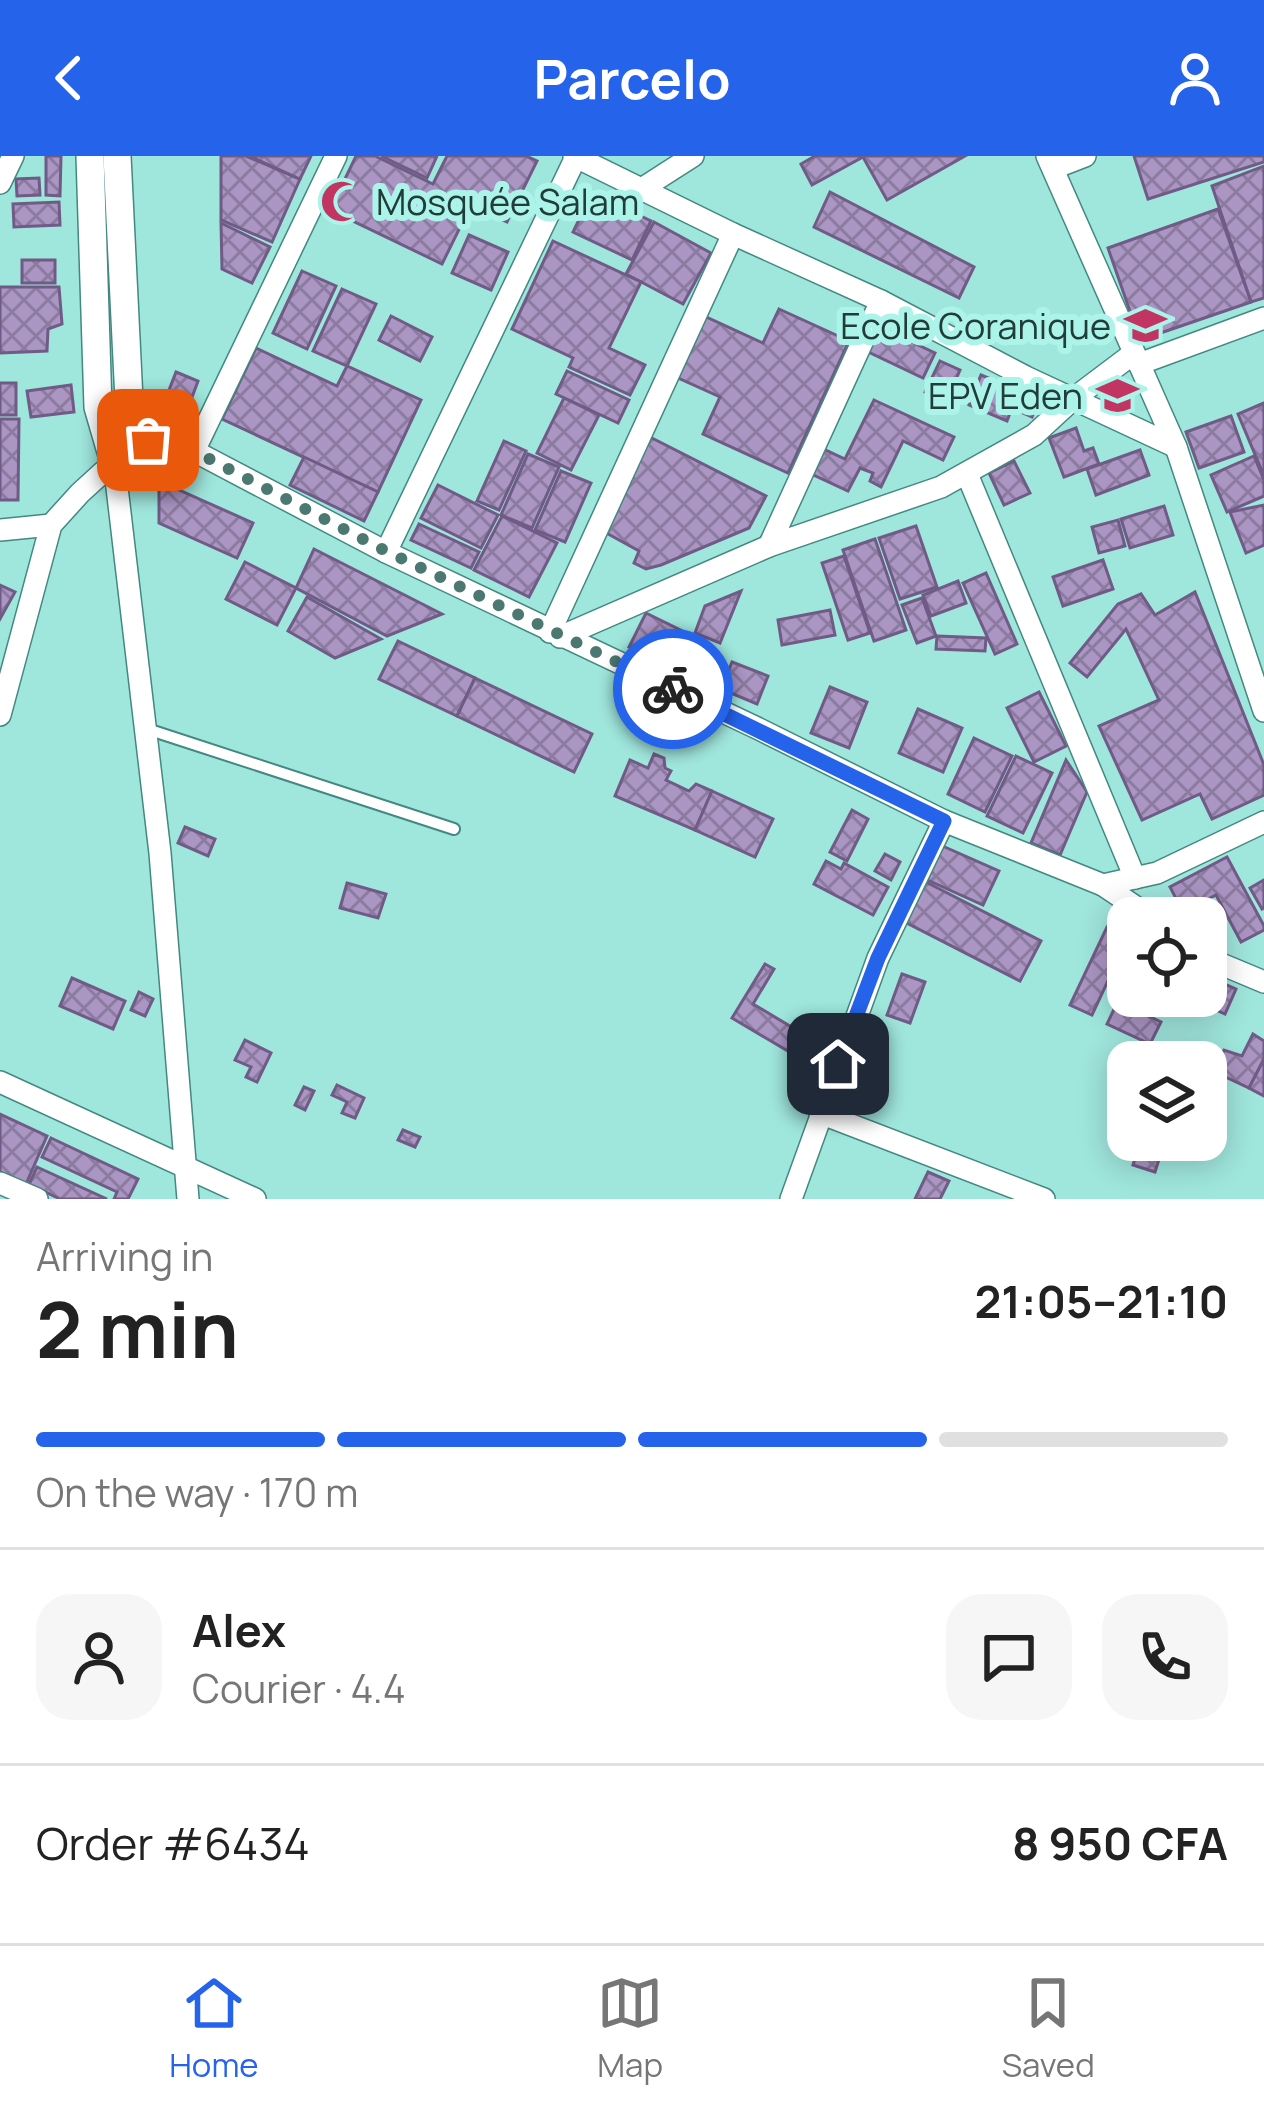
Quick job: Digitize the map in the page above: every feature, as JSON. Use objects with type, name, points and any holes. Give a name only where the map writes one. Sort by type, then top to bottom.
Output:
[{"type":"street","points":[[0,183],[13,156]]},
{"type":"street","points":[[90,156],[98,406],[114,462],[147,729],[188,1199]]},
{"type":"street","points":[[114,462],[129,400],[118,156]]},
{"type":"street","points":[[194,451],[336,156]]},
{"type":"street","points":[[386,551],[575,156],[1176,447]]},
{"type":"street","points":[[643,188],[693,156]]},
{"type":"street","points":[[1085,156],[1050,162],[1176,447],[1264,711]]},
{"type":"street","points":[[555,634],[733,234]]},
{"type":"street","points":[[769,546],[881,301]]},
{"type":"street","points":[[555,634],[769,546],[941,487],[1034,435],[1073,399],[1137,358],[1264,318]]},
{"type":"street","points":[[0,715],[51,525],[114,462],[148,440],[194,451],[555,634],[944,821],[1120,897]]},
{"type":"street","points":[[967,474],[1135,878]]},
{"type":"street","points":[[0,530],[51,525]]},
{"type":"street","points":[[791,1199],[878,958],[944,821]]},
{"type":"street","points":[[1103,886],[1157,872],[1264,823]]},
{"type":"street","points":[[1227,967],[1264,982]]},
{"type":"street","points":[[0,1082],[255,1199]]},
{"type":"street","points":[[820,1113],[1044,1199]]},
{"type":"street","points":[[0,1183],[37,1199]]},
{"type":"lane","points":[[147,729],[454,829]]},
{"type":"building","points":[[46,156],[61,156],[60,196],[46,195]]},
{"type":"building","points":[[221,156],[246,156],[300,179],[272,242],[221,220]]},
{"type":"building","points":[[249,156],[311,156],[300,179]]},
{"type":"building","points":[[356,156],[375,156],[433,184],[447,156],[526,156],[537,161],[507,222],[471,205],[442,264],[330,210]]},
{"type":"building","points":[[381,156],[437,156],[427,178]]},
{"type":"building","points":[[815,156],[965,156],[887,200],[863,157],[812,185],[801,164]]},
{"type":"building","points":[[1134,156],[1264,156],[1264,162],[1148,199]]},
{"type":"building","points":[[1264,166],[1264,298],[1251,302],[1212,186]]},
{"type":"building","points":[[39,178],[40,195],[17,196],[16,179]]},
{"type":"building","points":[[830,192],[974,267],[959,298],[814,227]]},
{"type":"building","points":[[592,193],[651,221],[632,260],[573,232]]},
{"type":"building","points":[[59,202],[60,225],[14,227],[13,204]]},
{"type":"building","points":[[1218,209],[1251,302],[1140,340],[1108,248]]},
{"type":"building","points":[[654,222],[711,253],[683,304],[626,274]]},
{"type":"building","points":[[221,223],[270,247],[252,283],[222,269]]},
{"type":"building","points":[[469,235],[508,252],[491,290],[452,273]]},
{"type":"building","points":[[553,241],[641,282],[609,348],[645,365],[630,395],[569,367],[573,358],[512,329]]},
{"type":"building","points":[[22,260],[55,260],[55,283],[22,283]]},
{"type":"building","points":[[302,271],[336,286],[307,349],[273,333]]},
{"type":"building","points":[[0,287],[59,287],[62,324],[48,329],[47,351],[0,353]]},
{"type":"building","points":[[342,289],[376,304],[347,366],[313,351]]},
{"type":"building","points":[[779,309],[849,341],[788,473],[703,434],[720,397],[676,377],[704,316],[763,343]]},
{"type":"building","points":[[391,316],[432,337],[420,361],[379,340]]},
{"type":"building","points":[[871,323],[935,353],[923,378],[860,348]]},
{"type":"building","points":[[256,348],[337,386],[347,366],[421,400],[378,492],[222,419]]},
{"type":"building","points":[[940,361],[960,370],[946,402],[925,392]]},
{"type":"building","points":[[567,371],[629,400],[618,423],[556,394]]},
{"type":"building","points":[[176,372],[198,381],[182,424],[159,416]]},
{"type":"building","points":[[981,375],[1039,399],[1032,417],[1012,408],[1007,421],[969,405]]},
{"type":"building","points":[[0,383],[16,383],[16,415],[0,415]]},
{"type":"building","points":[[71,385],[74,412],[31,417],[27,391]]},
{"type":"building","points":[[564,398],[599,415],[571,470],[537,453]]},
{"type":"building","points":[[874,400],[954,437],[943,460],[903,441],[881,487],[870,481],[873,473],[860,468],[848,491],[805,471],[817,446],[845,459]]},
{"type":"building","points":[[1264,403],[1264,476],[1238,414]]},
{"type":"building","points":[[1231,416],[1244,452],[1199,468],[1186,432]]},
{"type":"building","points":[[0,419],[19,419],[18,500],[0,500]]},
{"type":"building","points":[[1076,428],[1084,451],[1093,448],[1099,464],[1064,477],[1049,438]]},
{"type":"building","points":[[646,435],[766,496],[749,528],[661,565],[646,569],[634,563],[639,551],[599,529]]},
{"type":"building","points":[[504,441],[526,451],[499,510],[477,501]]},
{"type":"building","points":[[1140,450],[1149,475],[1096,495],[1087,469]]},
{"type":"building","points":[[528,454],[559,467],[532,528],[501,515]]},
{"type":"building","points":[[1254,456],[1264,480],[1264,496],[1227,512],[1211,475]]},
{"type":"building","points":[[304,457],[378,492],[364,521],[290,485]]},
{"type":"building","points":[[1014,461],[1030,493],[1004,505],[989,473]]},
{"type":"building","points":[[561,471],[591,483],[565,542],[535,530]]},
{"type":"building","points":[[159,481],[253,523],[237,558],[159,523]]},
{"type":"building","points":[[438,485],[498,515],[481,548],[421,518]]},
{"type":"building","points":[[1264,505],[1264,545],[1246,553],[1230,512]]},
{"type":"building","points":[[1164,506],[1173,535],[1130,548],[1121,519]]},
{"type":"building","points":[[502,516],[557,543],[529,597],[474,570]]},
{"type":"building","points":[[1118,520],[1125,546],[1099,553],[1092,527]]},
{"type":"building","points":[[419,524],[479,552],[471,568],[411,540]]},
{"type":"building","points":[[916,526],[937,587],[900,599],[879,538]]},
{"type":"building","points":[[875,539],[906,630],[874,641],[843,550]]},
{"type":"building","points":[[314,549],[442,614],[387,636],[296,588]]},
{"type":"building","points":[[844,556],[870,633],[848,640],[822,563]]},
{"type":"building","points":[[1103,560],[1113,589],[1063,606],[1053,577]]},
{"type":"building","points":[[245,562],[296,588],[277,625],[226,599]]},
{"type":"building","points":[[986,573],[1017,644],[995,654],[963,583]]},
{"type":"building","points":[[958,581],[966,603],[931,616],[923,595]]},
{"type":"building","points":[[0,585],[15,592],[0,619]]},
{"type":"building","points":[[741,591],[720,643],[695,633],[705,606]]},
{"type":"building","points":[[1195,592],[1264,765],[1264,795],[1212,819],[1200,794],[1142,820],[1099,726],[1159,700],[1126,629],[1087,677],[1070,663],[1118,604],[1141,594],[1155,615]]},
{"type":"building","points":[[307,597],[381,639],[335,658],[288,631]]},
{"type":"building","points":[[922,598],[936,636],[917,643],[902,605]]},
{"type":"building","points":[[830,610],[835,635],[782,645],[778,620]]},
{"type":"building","points":[[646,613],[711,645],[694,679],[629,647]]},
{"type":"building","points":[[937,636],[986,638],[985,651],[936,649]]},
{"type":"building","points":[[398,641],[475,678],[457,716],[379,679]]},
{"type":"building","points":[[732,662],[768,676],[757,704],[721,689]]},
{"type":"building","points":[[475,678],[592,734],[574,772],[457,716]]},
{"type":"building","points":[[830,687],[867,702],[849,748],[811,733]]},
{"type":"building","points":[[1039,692],[1066,746],[1034,762],[1007,708]]},
{"type":"building","points":[[918,709],[962,728],[943,772],[899,753]]},
{"type":"building","points":[[974,738],[1012,756],[985,812],[948,794]]},
{"type":"building","points":[[654,754],[664,758],[665,768],[671,771],[666,780],[689,791],[696,784],[712,791],[695,830],[615,796],[630,760],[648,768]]},
{"type":"building","points":[[1016,756],[1052,773],[1023,833],[987,816]]},
{"type":"building","points":[[1066,760],[1087,792],[1060,855],[1031,843]]},
{"type":"building","points":[[712,791],[773,819],[755,857],[695,830]]},
{"type":"building","points":[[852,810],[868,819],[847,861],[830,852]]},
{"type":"building","points":[[185,827],[215,839],[208,856],[178,843]]},
{"type":"building","points":[[938,844],[999,871],[983,905],[923,878]]},
{"type":"building","points":[[885,854],[900,862],[891,880],[875,871]]},
{"type":"building","points":[[1227,857],[1264,930],[1241,942],[1227,916],[1227,897],[1175,897],[1170,887]]},
{"type":"building","points":[[826,861],[841,869],[844,863],[888,887],[873,915],[814,884]]},
{"type":"building","points":[[922,880],[1041,941],[1020,981],[901,920]]},
{"type":"building","points":[[1264,880],[1264,908],[1262,909],[1250,888]]},
{"type":"building","points":[[347,883],[386,894],[378,918],[340,908]]},
{"type":"building","points":[[1107,927],[1107,983],[1092,1015],[1070,1005]]},
{"type":"building","points":[[765,964],[774,969],[753,1004],[810,1038],[798,1057],[732,1018]]},
{"type":"building","points":[[902,974],[925,982],[910,1023],[887,1015]]},
{"type":"building","points":[[72,978],[125,1001],[113,1029],[60,1006]]},
{"type":"building","points":[[1227,985],[1236,989],[1227,1009]]},
{"type":"building","points":[[139,992],[153,999],[145,1016],[131,1010]]},
{"type":"building","points":[[1110,1017],[1150,1017],[1161,1022],[1152,1041],[1107,1024]]},
{"type":"building","points":[[1253,1034],[1264,1041],[1264,1059],[1249,1088],[1227,1078],[1227,1051],[1242,1056]]},
{"type":"building","points":[[245,1040],[271,1053],[257,1082],[246,1077],[251,1067],[235,1060]]},
{"type":"building","points":[[1264,1059],[1264,1096],[1249,1088]]},
{"type":"building","points":[[337,1085],[364,1098],[355,1118],[342,1113],[347,1102],[332,1095]]},
{"type":"building","points":[[304,1087],[314,1091],[305,1110],[295,1105]]},
{"type":"building","points":[[0,1114],[47,1136],[26,1184],[0,1172]]},
{"type":"building","points":[[403,1130],[420,1137],[415,1147],[398,1140]]},
{"type":"building","points":[[51,1138],[138,1179],[128,1199],[114,1199],[117,1192],[42,1157]]},
{"type":"building","points":[[1134,1161],[1158,1161],[1155,1172],[1133,1165]]},
{"type":"building","points":[[37,1167],[107,1199],[60,1199],[29,1184]]},
{"type":"building","points":[[928,1172],[949,1181],[940,1199],[915,1199]]},
{"type":"way so far","points":[[148,440],[194,451],[386,551],[673,689]]},
{"type":"place","name":"Mosquée Salam","points":[[342,202]]},
{"type":"place","name":"Ecole Coranique","points":[[1145,326]]},
{"type":"place","name":"EPV Eden","points":[[1117,396]]},
{"type":"route","points":[[673,689],[944,821],[878,958],[838,1064]]}]
